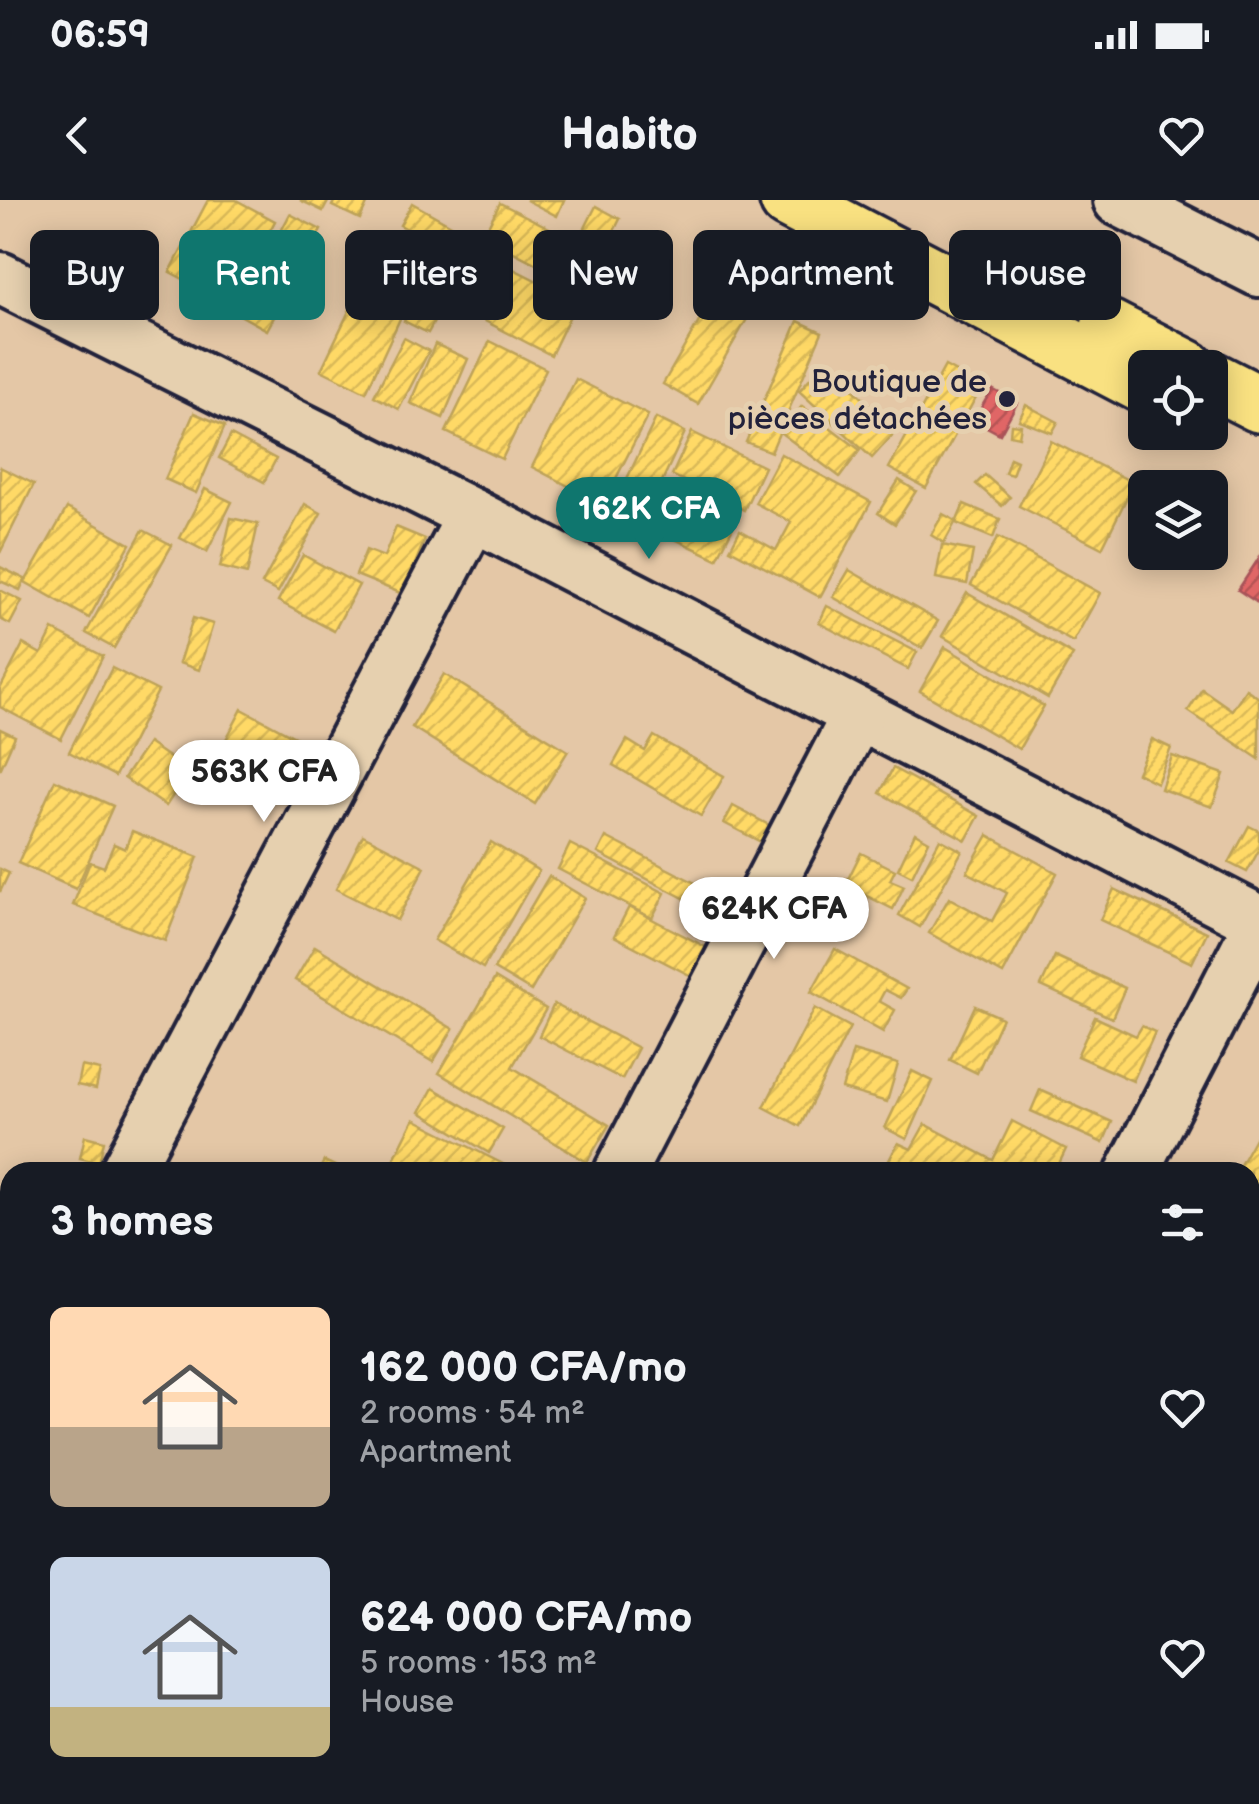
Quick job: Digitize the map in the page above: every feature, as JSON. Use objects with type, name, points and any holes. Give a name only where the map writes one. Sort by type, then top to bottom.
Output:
[{"type":"main road","points":[[788,200],[1128,377]]},
{"type":"main road","points":[[864,200],[1152,350]]},
{"type":"main road","points":[[1228,388],[1259,404]]},
{"type":"main road","points":[[1228,428],[1259,444]]},
{"type":"street","points":[[1119,200],[1259,271]]},
{"type":"street","points":[[1,281],[473,515],[1259,923],[1137,1162]]},
{"type":"street","points":[[131,1162],[473,515]]},
{"type":"street","points":[[625,1162],[857,716]]},
{"type":"building: Homes","points":[[208,200],[236,200],[275,221],[270,230],[192,230]]},
{"type":"building: Homes","points":[[300,200],[329,200],[323,211]]},
{"type":"building: Homes","points":[[335,200],[367,204],[360,219],[332,206]]},
{"type":"building: Homes","points":[[526,200],[564,200],[557,216]]},
{"type":"building: Homes","points":[[412,203],[460,230],[409,230],[400,225]]},
{"type":"building: Homes","points":[[500,203],[553,230],[533,230],[533,262],[513,252],[513,230],[486,230]]},
{"type":"building: Homes","points":[[596,206],[620,219],[614,230],[584,230]]},
{"type":"building: Homes","points":[[290,214],[321,230],[282,230]]},
{"type":"building: Homes","points":[[179,255],[179,277],[170,272]]},
{"type":"building: Homes","points":[[513,269],[533,279],[533,320],[568,320],[551,355],[483,320],[513,320]]},
{"type":"building: Homes","points":[[249,320],[272,320],[267,330]]},
{"type":"building: Homes","points":[[345,320],[399,320],[366,392],[321,370]]},
{"type":"building: Homes","points":[[405,320],[435,320],[428,333]]},
{"type":"building: Homes","points":[[700,320],[746,320],[698,404],[663,384]]},
{"type":"building: Homes","points":[[798,321],[822,332],[771,452],[746,442]]},
{"type":"building: Homes","points":[[404,338],[429,351],[399,409],[374,396]]},
{"type":"building: Homes","points":[[490,341],[546,369],[502,459],[446,432]]},
{"type":"building: Homes","points":[[435,344],[468,359],[443,418],[410,403]]},
{"type":"building: Homes","points":[[824,362],[897,430],[872,458],[799,391]]},
{"type":"building: Homes","points":[[945,366],[982,386],[926,488],[889,468]]},
{"type":"building: Homes","points":[[576,379],[648,415],[603,504],[532,467]]},
{"type":"building: Homes","points":[[1026,405],[1058,422],[1052,433],[1019,420]]},
{"type":"building: Homes","points":[[802,406],[860,450],[840,477],[781,433]]},
{"type":"building: Homes","points":[[194,413],[225,426],[196,493],[165,479]]},
{"type":"building: Homes","points":[[656,418],[685,432],[643,522],[613,508]]},
{"type":"building: Homes","points":[[1011,424],[1021,425],[1019,437],[1010,435]]},
{"type":"building: Homes","points":[[692,432],[764,467],[744,510],[672,475]]},
{"type":"building: Homes","points":[[231,435],[276,459],[264,482],[219,458]]},
{"type":"building: Homes","points":[[1051,441],[1128,480],[1128,495],[1102,548],[1019,506]]},
{"type":"building: Homes","points":[[781,454],[871,502],[820,597],[730,549],[740,530],[776,550],[791,522],[755,503]]},
{"type":"building: Homes","points":[[1010,458],[1017,461],[1012,475],[1005,473]]},
{"type":"building: Homes","points":[[0,467],[34,484],[0,553]]},
{"type":"building: Homes","points":[[985,475],[1010,497],[1002,506],[976,484]]},
{"type":"building: Homes","points":[[899,480],[916,491],[895,524],[878,513]]},
{"type":"building: Homes","points":[[205,489],[232,502],[207,552],[180,538]]},
{"type":"building: Homes","points":[[662,493],[733,527],[717,559],[647,526]]},
{"type":"building: Homes","points":[[305,504],[321,513],[278,592],[262,584]]},
{"type":"building: Homes","points":[[964,504],[1000,519],[993,538],[956,523]]},
{"type":"building: Homes","points":[[67,508],[130,544],[89,618],[25,582]]},
{"type":"building: Homes","points":[[943,514],[956,521],[944,543],[931,535]]},
{"type":"building: Homes","points":[[231,518],[258,524],[247,574],[220,567]]},
{"type":"building: Homes","points":[[396,527],[425,539],[403,594],[356,575],[366,550],[384,557]]},
{"type":"building: Homes","points":[[143,530],[172,545],[114,648],[86,633]]},
{"type":"building: Homes","points":[[998,537],[1100,593],[1073,642],[971,585]]},
{"type":"building: Homes","points":[[942,545],[973,551],[967,584],[936,578]]},
{"type":"building: Homes","points":[[303,555],[359,585],[334,631],[278,601]]},
{"type":"building: Homes","points":[[0,567],[25,579],[20,590],[0,581]]},
{"type":"building: Homes","points":[[849,570],[938,621],[922,648],[833,597]]},
{"type":"building: Homes","points":[[0,590],[22,601],[10,624],[0,619]]},
{"type":"building: Homes","points":[[967,593],[1073,655],[1048,698],[942,636]]},
{"type":"building: Homes","points":[[827,606],[917,652],[908,669],[819,623]]},
{"type":"building: Homes","points":[[193,618],[213,624],[199,670],[179,663]]},
{"type":"building: Homes","points":[[53,630],[103,656],[61,739],[0,707],[0,689],[23,644],[41,654]]},
{"type":"building: Homes","points":[[945,647],[1044,706],[1019,749],[920,691]]},
{"type":"building: Homes","points":[[112,668],[158,691],[115,776],[69,752]]},
{"type":"building: Homes","points":[[444,674],[568,751],[535,804],[412,727]]},
{"type":"building: Homes","points":[[1202,689],[1232,710],[1246,689],[1259,698],[1259,759],[1188,711]]},
{"type":"building: Homes","points":[[242,709],[304,742],[282,784],[220,751]]},
{"type":"building: Homes","points":[[0,729],[15,736],[0,770]]},
{"type":"building: Homes","points":[[654,736],[724,776],[701,816],[613,765],[627,740],[645,751]]},
{"type":"building: Homes","points":[[1152,739],[1171,748],[1157,783],[1137,773]]},
{"type":"building: Homes","points":[[148,743],[189,771],[166,806],[124,778]]},
{"type":"building: Homes","points":[[1172,756],[1224,774],[1212,807],[1161,789]]},
{"type":"building: Homes","points":[[893,768],[979,816],[966,840],[880,793]]},
{"type":"building: Homes","points":[[55,780],[113,806],[76,889],[18,863]]},
{"type":"building: Homes","points":[[733,806],[769,825],[761,842],[724,823]]},
{"type":"building: Homes","points":[[1249,826],[1259,831],[1259,850],[1247,872],[1229,863]]},
{"type":"building: Homes","points":[[132,831],[198,857],[165,941],[73,905],[90,862],[104,867],[114,844],[125,849]]},
{"type":"building: Homes","points":[[915,833],[929,841],[912,876],[898,869]]},
{"type":"building: Homes","points":[[363,835],[425,867],[397,920],[336,889]]},
{"type":"building: Homes","points":[[988,835],[1057,873],[1003,974],[929,933],[949,898],[992,921],[1007,893],[967,872]]},
{"type":"building: Homes","points":[[606,837],[705,888],[697,905],[598,853]]},
{"type":"building: Homes","points":[[940,839],[962,851],[920,927],[899,915]]},
{"type":"building: Homes","points":[[491,842],[539,871],[483,968],[434,940]]},
{"type":"building: Homes","points":[[570,844],[665,893],[652,918],[558,869]]},
{"type":"building: Homes","points":[[861,853],[895,870],[890,880],[904,886],[893,909],[845,885]]},
{"type":"building: Homes","points":[[0,869],[9,873],[0,892]]},
{"type":"building: Homes","points":[[549,876],[585,898],[531,991],[494,969]]},
{"type":"building: Homes","points":[[1114,889],[1207,932],[1192,963],[1100,920]]},
{"type":"building: Homes","points":[[629,907],[721,955],[707,984],[614,936]]},
{"type":"building: Homes","points":[[315,946],[453,1029],[433,1062],[295,980]]},
{"type":"building: Homes","points":[[835,949],[907,989],[901,998],[885,990],[879,1001],[895,1010],[883,1032],[811,992]]},
{"type":"building: Homes","points":[[1055,956],[1125,988],[1112,1018],[1041,986]]},
{"type":"building: Homes","points":[[495,978],[546,1009],[512,1067],[609,1125],[587,1162],[439,1073]]},
{"type":"building: Homes","points":[[554,1004],[638,1048],[622,1079],[539,1036]]},
{"type":"building: Homes","points":[[975,1006],[1002,1018],[977,1073],[950,1060]]},
{"type":"building: Homes","points":[[815,1008],[850,1027],[800,1126],[764,1107]]},
{"type":"building: Homes","points":[[1095,1017],[1136,1036],[1142,1026],[1155,1032],[1133,1081],[1077,1056]]},
{"type":"building: Homes","points":[[853,1051],[898,1064],[887,1102],[842,1089]]},
{"type":"building: Homes","points":[[81,1066],[100,1070],[96,1089],[77,1085]]},
{"type":"building: Homes","points":[[912,1071],[933,1081],[907,1139],[885,1128]]},
{"type":"building: Homes","points":[[433,1088],[503,1129],[489,1153],[420,1112]]},
{"type":"building: Homes","points":[[1040,1090],[1112,1122],[1103,1143],[1031,1111]]},
{"type":"building: Homes","points":[[414,1119],[499,1162],[392,1162]]},
{"type":"building: Homes","points":[[1012,1121],[1066,1149],[1060,1162],[888,1162],[898,1143],[911,1149],[925,1124],[993,1160]]},
{"type":"building: Homes","points":[[1259,1131],[1259,1162],[1242,1162]]},
{"type":"building: Homes","points":[[85,1136],[104,1141],[99,1162],[80,1158]]},
{"type":"building: Shops","points":[[992,389],[1017,403],[1000,434],[974,420]]},
{"type":"building: Shops","points":[[1259,558],[1259,604],[1238,590]]},
{"type":"place","name":"Boutique de pièces détachées","points":[[1007,399]]}]
